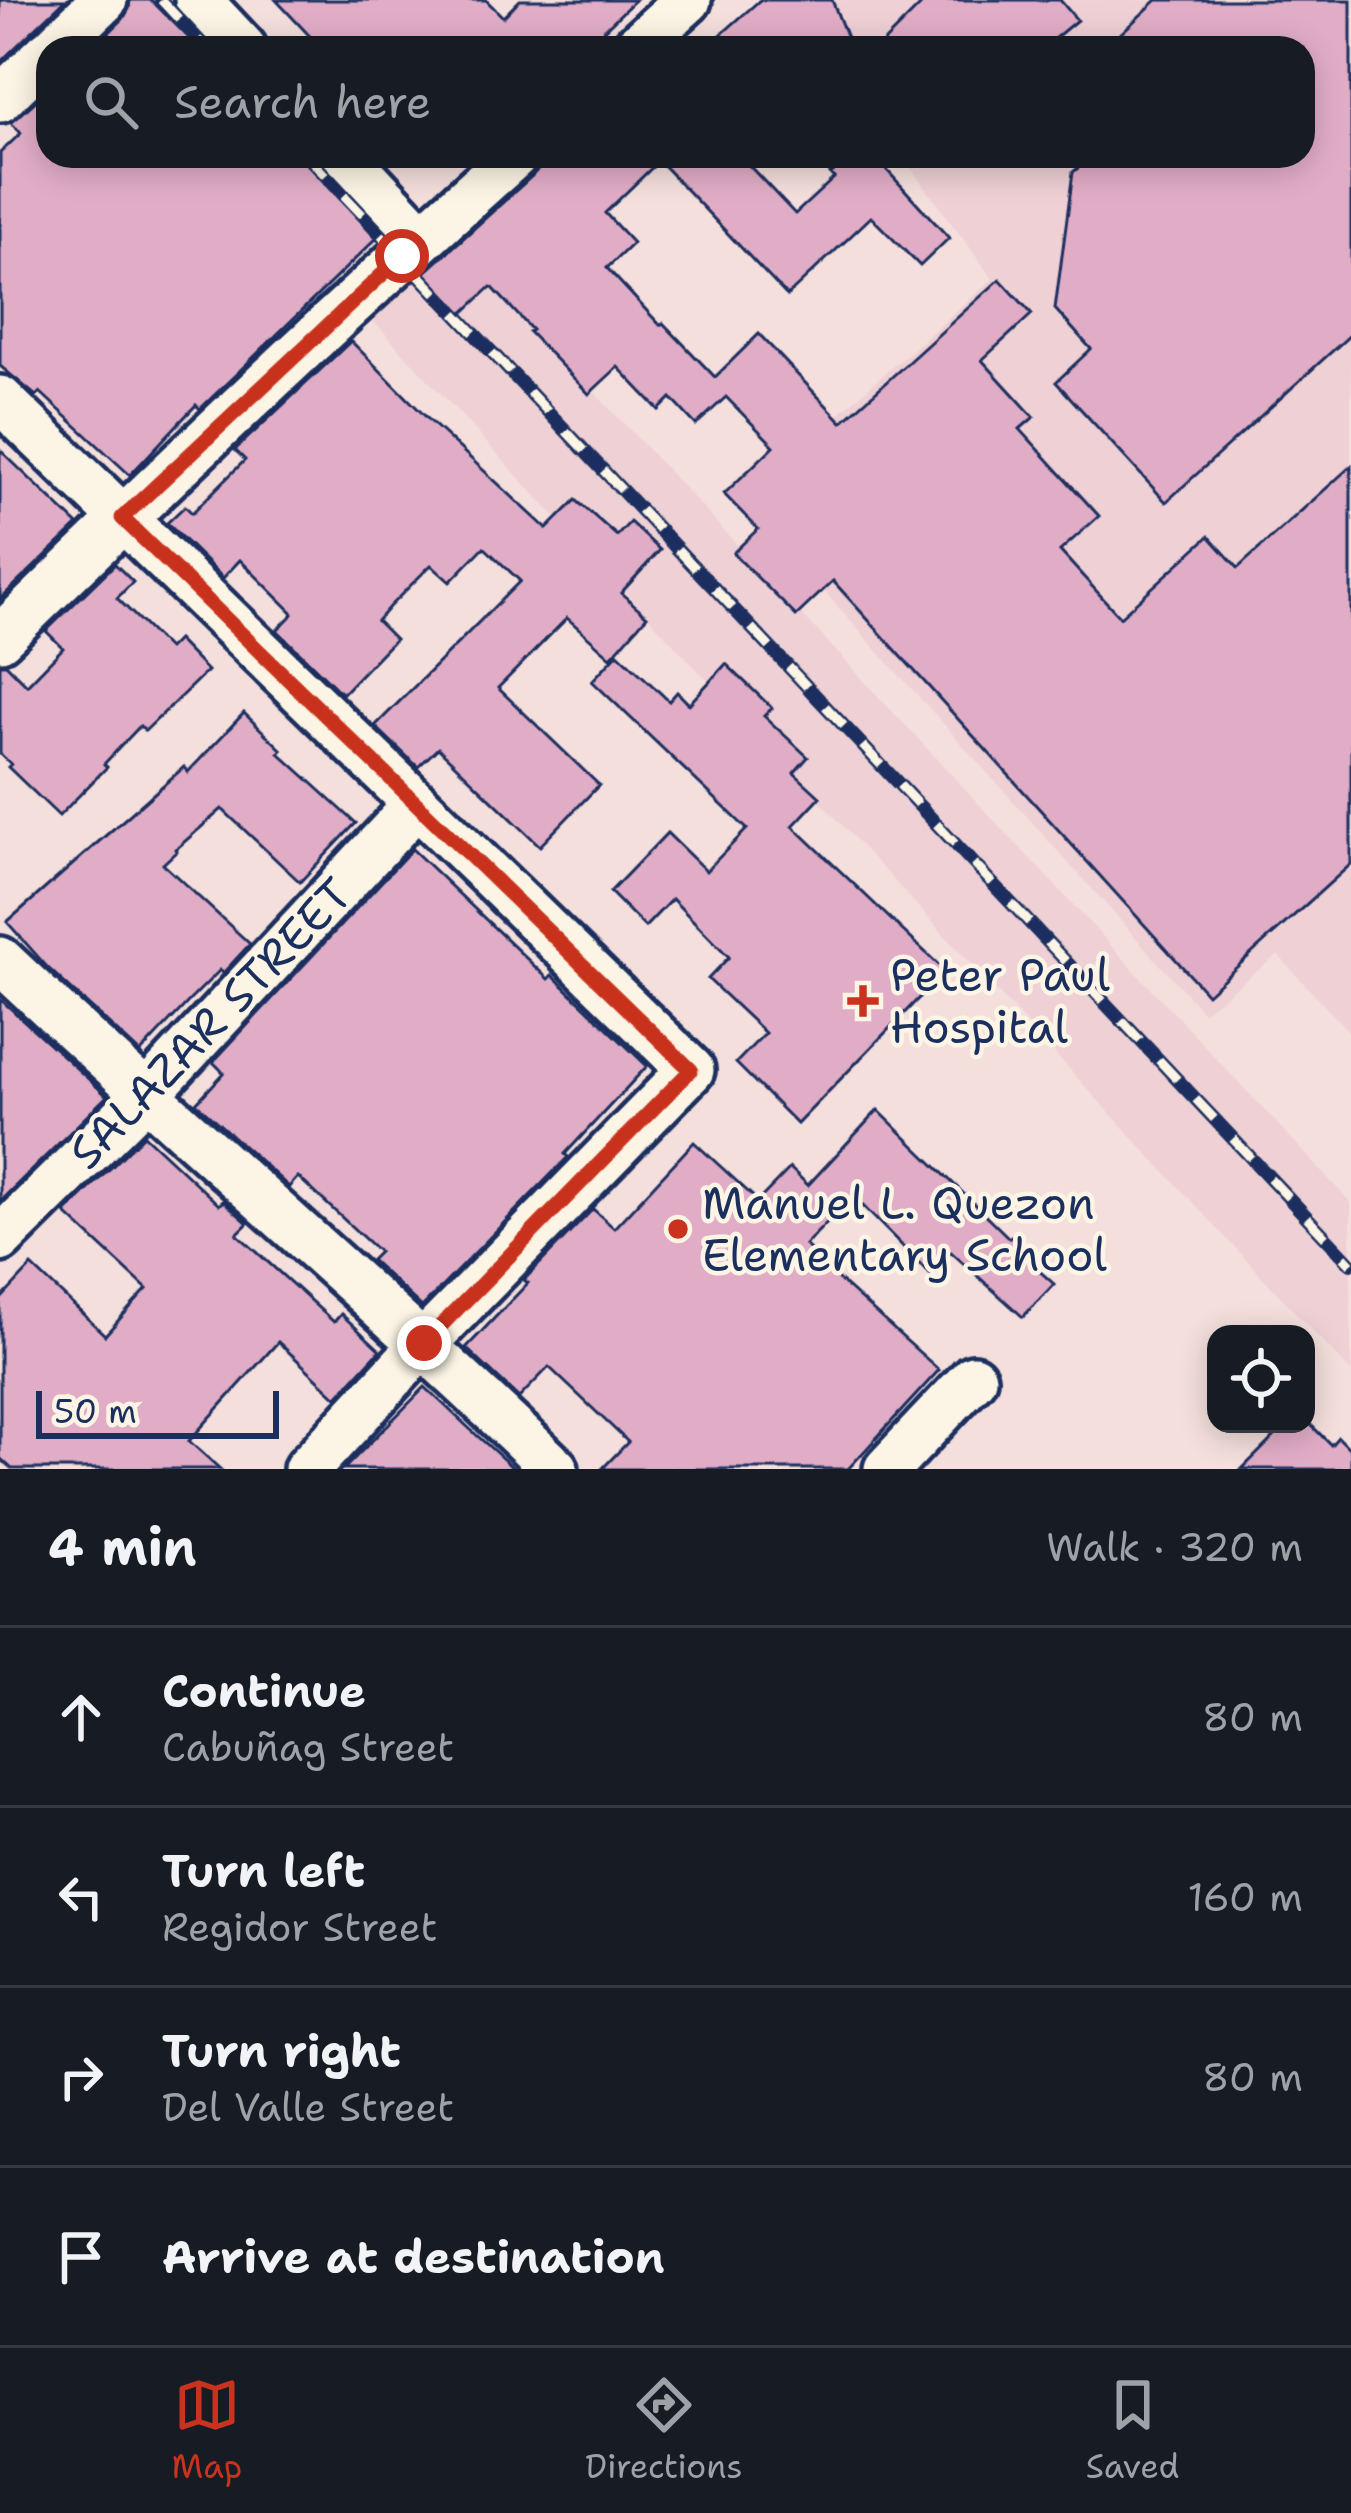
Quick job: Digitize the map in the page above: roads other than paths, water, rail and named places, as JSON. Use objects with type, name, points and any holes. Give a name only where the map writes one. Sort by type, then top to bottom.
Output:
[{"type":"street","points":[[67,36],[104,0]]},
{"type":"street","points":[[198,0],[232,36]]},
{"type":"street","points":[[648,36],[688,0]]},
{"type":"street","points":[[0,99],[36,65]]},
{"type":"street","points":[[356,168],[422,238]]},
{"type":"street","points":[[0,638],[122,518],[501,168]]},
{"type":"street","points":[[0,399],[691,1070],[307,1469]]},
{"type":"street","name":"SALAZAR STREET","points":[[0,1239],[145,1096],[417,804]]},
{"type":"street","points":[[0,960],[145,1096],[424,1343],[555,1469]]},
{"type":"street","points":[[887,1469],[973,1378]]},
{"type":"railway","points":[[161,0],[195,36]]},
{"type":"railway","points":[[318,168],[1351,1264]]},
{"type":"place","name":"Peter Paul Hospital","points":[[863,1001]]},
{"type":"place","name":"Manuel L. Quezon Elementary School","points":[[678,1229]]}]
